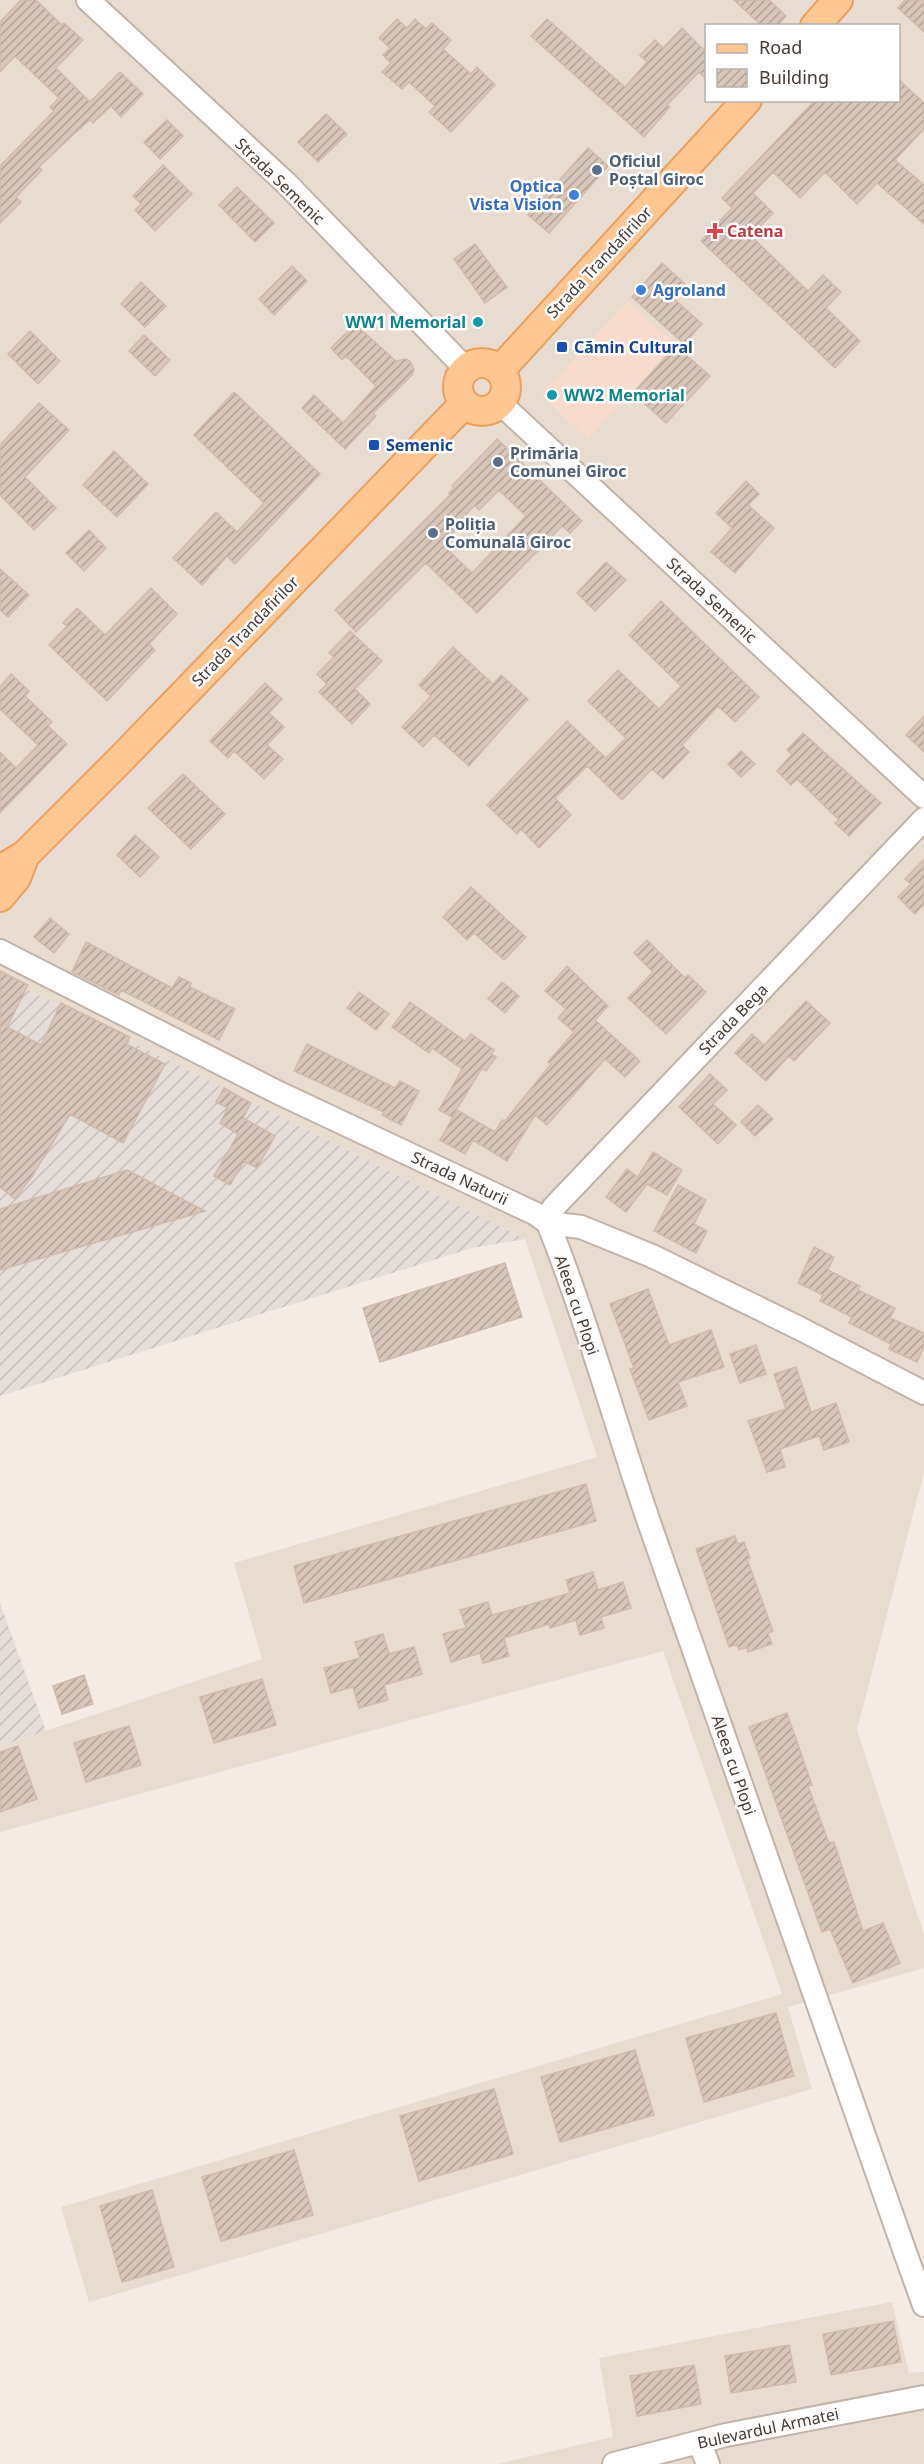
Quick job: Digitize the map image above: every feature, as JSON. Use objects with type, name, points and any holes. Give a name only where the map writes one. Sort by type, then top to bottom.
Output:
[{"type":"main road","points":[[817,24],[838,0]]},
{"type":"main road","name":"Strada Trandafirilor","points":[[500,370],[745,102]]},
{"type":"main road","points":[[479,363],[487,363],[500,370],[507,383],[507,391],[501,404],[487,412],[478,412],[464,404],[460,398],[458,382],[466,369],[479,363]]},
{"type":"main road","name":"Strada Trandafirilor","points":[[0,870],[25,855],[464,404]]},
{"type":"main road","name":"Strada Trandafirilor","points":[[0,897],[16,878],[25,855]]},
{"type":"street","name":"Strada Semenic","points":[[88,0],[286,183],[466,369]]},
{"type":"street","name":"Strada Semenic","points":[[501,404],[924,797]]},
{"type":"street","name":"Strada Bega","points":[[548,1223],[553,1208],[924,819]]},
{"type":"street","name":"Strada Naturii","points":[[0,951],[277,1092],[504,1199],[548,1223],[581,1227],[652,1256],[799,1328],[924,1393]]},
{"type":"street","name":"Aleea cu Plopi","points":[[548,1223],[585,1325],[650,1526],[845,2087],[924,2305]]},
{"type":"street","name":"Bulevardul Armatei","points":[[614,2464],[699,2442],[924,2397]]},
{"type":"street","points":[[699,2442],[708,2464]]},
{"type":"shaded area","points":[[0,0],[924,0],[924,1472],[857,1730],[924,1935],[924,1968],[788,2007],[812,2089],[89,2302],[61,2207],[782,1994],[663,1651],[0,1832],[0,1746],[262,1659],[234,1563],[597,1457],[525,1239],[0,976]]},
{"type":"shaded area","points":[[628,301],[675,344],[588,439],[541,395]]},
{"type":"shaded area","points":[[0,976],[525,1239],[472,1248],[0,1396]]},
{"type":"shaded area","points":[[0,1603],[46,1731],[0,1746]]},
{"type":"shaded area","points":[[892,2302],[909,2373],[924,2372],[924,2464],[497,2464],[613,2437],[599,2358]]},
{"type":"building","points":[[21,0],[36,0],[62,25],[64,23],[83,40],[56,68],[90,102],[120,72],[143,94],[121,117],[111,106],[93,123],[90,120],[75,133],[39,167],[42,170],[16,197],[21,202],[0,223],[0,166],[54,111],[50,107],[59,98],[15,56],[0,72],[0,22]]},
{"type":"building","points":[[734,0],[769,0],[786,16],[779,24],[760,24]]},
{"type":"building","points":[[905,0],[924,0],[924,32],[898,8]]},
{"type":"building","points":[[397,19],[407,28],[415,19],[426,29],[432,23],[451,40],[443,49],[471,74],[477,67],[495,85],[451,132],[429,112],[435,106],[409,82],[402,89],[382,72],[391,63],[383,55],[390,48],[379,38]]},
{"type":"building","points":[[547,19],[625,87],[647,62],[640,55],[655,40],[663,48],[682,28],[705,51],[705,78],[699,72],[667,105],[670,107],[644,137],[531,36]]},
{"type":"building","points":[[900,81],[924,103],[924,129],[895,160],[924,185],[924,224],[877,183],[857,204],[825,172],[800,198],[773,172],[753,193],[773,213],[751,236],[808,291],[823,275],[841,292],[826,308],[860,341],[835,368],[701,241],[732,208],[722,198],[813,102],[900,102]]},
{"type":"building","points":[[326,114],[347,134],[318,162],[298,142]]},
{"type":"building","points":[[167,120],[183,136],[160,159],[144,142]]},
{"type":"building","points":[[588,148],[608,166],[549,233],[528,215]]},
{"type":"building","points":[[163,165],[192,194],[155,231],[135,210],[141,204],[133,196]]},
{"type":"building","points":[[237,187],[274,223],[255,242],[219,205]]},
{"type":"building","points":[[475,244],[507,287],[485,303],[454,259]]},
{"type":"building","points":[[662,263],[686,285],[673,298],[702,324],[684,344],[632,297]]},
{"type":"building","points":[[292,266],[307,281],[274,315],[259,299]]},
{"type":"building","points":[[141,282],[166,306],[145,327],[121,304]]},
{"type":"building","points":[[355,324],[396,361],[406,359],[410,361],[414,369],[412,375],[373,413],[376,416],[345,449],[302,408],[314,395],[343,423],[376,386],[346,356],[342,360],[331,348]]},
{"type":"building","points":[[30,331],[60,361],[38,384],[8,354]]},
{"type":"building","points":[[144,335],[170,360],[155,376],[129,351]]},
{"type":"building","points":[[676,346],[710,376],[666,423],[633,393]]},
{"type":"building","points":[[234,392],[320,474],[235,564],[227,556],[202,585],[173,558],[216,512],[237,532],[264,503],[194,435]]},
{"type":"building","points":[[39,403],[69,430],[25,477],[56,508],[34,530],[0,495],[0,445]]},
{"type":"building","points":[[497,439],[582,521],[570,533],[562,526],[477,613],[426,563],[356,632],[335,610],[450,495],[449,493],[454,488],[452,486]],"holes":[[[499,490],[526,516],[472,573],[442,544],[475,505],[479,510]]]},
{"type":"building","points":[[114,451],[148,484],[117,517],[83,485]]},
{"type":"building","points":[[746,481],[759,494],[748,505],[774,528],[735,573],[711,552],[732,528],[716,513]]},
{"type":"building","points":[[89,530],[106,548],[84,571],[66,553]]},
{"type":"building","points":[[606,562],[626,580],[595,611],[577,593]]},
{"type":"building","points":[[0,569],[29,595],[8,617],[0,610]]},
{"type":"building","points":[[151,588],[177,614],[149,644],[155,650],[107,701],[49,645],[67,626],[63,623],[77,608],[105,635]]},
{"type":"building","points":[[661,601],[759,697],[735,722],[718,706],[682,745],[689,752],[663,779],[652,769],[622,800],[587,766],[555,798],[571,815],[539,848],[521,829],[517,834],[487,805],[567,721],[606,758],[626,738],[588,701],[618,670],[659,709],[681,686],[629,635]]},
{"type":"building","points":[[350,631],[382,661],[355,689],[370,704],[352,724],[319,692],[327,684],[317,674],[334,657],[329,653]]},
{"type":"building","points":[[453,647],[493,684],[501,675],[528,699],[469,766],[434,735],[423,747],[402,727],[431,696],[419,685]]},
{"type":"building","points":[[11,674],[29,691],[25,696],[52,722],[48,726],[67,744],[0,813],[0,752],[16,768],[38,745],[0,709],[0,687]]},
{"type":"building","points":[[265,683],[282,699],[269,713],[284,727],[267,745],[283,759],[264,779],[234,751],[228,758],[210,741]]},
{"type":"building","points":[[924,716],[924,752],[906,735]]},
{"type":"building","points":[[803,733],[881,803],[849,836],[835,823],[839,820],[797,779],[791,785],[777,771],[792,754],[787,750]]},
{"type":"building","points":[[741,751],[755,764],[741,777],[728,764]]},
{"type":"building","points":[[183,774],[225,814],[191,849],[148,808]]},
{"type":"building","points":[[135,835],[159,857],[140,877],[117,855]]},
{"type":"building","points":[[924,859],[924,904],[915,914],[898,897],[911,884],[905,879]]},
{"type":"building","points":[[471,887],[526,937],[504,960],[474,933],[467,940],[443,917]]},
{"type":"building","points":[[50,918],[69,934],[54,953],[34,937]]},
{"type":"building","points":[[647,940],[685,978],[688,975],[706,992],[666,1034],[628,998],[653,972],[634,953]]},
{"type":"building","points":[[86,942],[172,988],[179,977],[191,983],[190,987],[235,1009],[219,1040],[121,990],[119,995],[72,972]]},
{"type":"building","points":[[567,966],[608,1006],[595,1020],[640,1061],[625,1077],[605,1059],[547,1125],[535,1115],[507,1161],[473,1140],[465,1154],[440,1140],[457,1110],[495,1132],[502,1120],[504,1122],[551,1064],[548,1062],[574,1032],[558,1018],[566,1009],[545,991]]},
{"type":"building","points":[[0,971],[28,985],[7,1027],[41,1045],[61,1003],[130,1037],[126,1044],[165,1064],[123,1143],[70,1114],[33,1175],[15,1199],[0,1187]]},
{"type":"building","points":[[502,982],[519,996],[505,1013],[488,999]]},
{"type":"building","points":[[359,992],[389,1014],[376,1030],[347,1008]]},
{"type":"building","points":[[806,1001],[830,1023],[794,1061],[789,1056],[766,1081],[735,1053],[752,1034],[764,1045]]},
{"type":"building","points":[[410,1002],[465,1041],[471,1034],[494,1050],[491,1054],[496,1057],[486,1071],[482,1068],[452,1117],[439,1110],[462,1069],[432,1048],[429,1053],[392,1027]]},
{"type":"building","points":[[307,1044],[395,1088],[400,1081],[419,1091],[401,1125],[382,1115],[384,1112],[294,1071]]},
{"type":"building","points":[[710,1074],[727,1090],[713,1104],[736,1125],[718,1144],[679,1107]]},
{"type":"building","points":[[224,1088],[251,1103],[243,1118],[275,1136],[257,1168],[244,1161],[230,1185],[214,1176],[238,1134],[220,1123],[228,1108],[216,1102]]},
{"type":"building","points":[[758,1105],[773,1119],[755,1136],[741,1122]]},
{"type":"building","points":[[653,1152],[682,1170],[667,1195],[647,1184],[626,1212],[606,1197],[627,1169],[638,1177]]},
{"type":"building","points":[[127,1170],[205,1211],[0,1270],[0,1209]]},
{"type":"building","points":[[678,1185],[706,1200],[694,1224],[707,1231],[696,1253],[654,1231]]},
{"type":"building","points":[[814,1247],[834,1257],[828,1270],[860,1286],[858,1290],[895,1308],[890,1318],[924,1333],[924,1347],[917,1362],[889,1349],[891,1344],[849,1323],[852,1317],[820,1301],[823,1295],[798,1283]]},
{"type":"building","points":[[505,1263],[522,1317],[380,1362],[363,1308]]},
{"type":"building","points":[[648,1289],[669,1345],[711,1330],[724,1367],[678,1382],[687,1406],[649,1420],[630,1369],[634,1368],[610,1304]]},
{"type":"building","points":[[756,1345],[766,1374],[740,1383],[730,1354]]},
{"type":"building","points":[[796,1367],[811,1412],[836,1403],[849,1442],[824,1450],[819,1436],[780,1449],[785,1467],[767,1472],[748,1421],[786,1409],[774,1374]]},
{"type":"building","points":[[586,1484],[596,1521],[304,1603],[294,1566]]},
{"type":"building","points":[[735,1536],[738,1544],[744,1542],[750,1558],[747,1559],[773,1631],[768,1633],[772,1644],[748,1652],[747,1647],[739,1650],[737,1644],[729,1647],[696,1549]]},
{"type":"building","points":[[593,1572],[598,1590],[623,1582],[631,1608],[601,1617],[604,1628],[580,1635],[576,1620],[550,1628],[549,1624],[504,1638],[509,1656],[483,1663],[480,1653],[451,1662],[443,1634],[466,1628],[460,1610],[488,1602],[492,1615],[518,1608],[570,1593],[566,1580]]},
{"type":"building","points":[[383,1634],[389,1654],[414,1647],[422,1674],[384,1685],[388,1700],[359,1708],[353,1687],[331,1693],[324,1668],[360,1658],[355,1642]]},
{"type":"building","points":[[84,1675],[93,1704],[62,1714],[53,1686]]},
{"type":"building","points":[[262,1679],[276,1725],[214,1743],[200,1697]]},
{"type":"building","points":[[787,1713],[812,1785],[808,1786],[829,1843],[834,1842],[863,1931],[883,1923],[900,1963],[853,1983],[830,1929],[822,1932],[749,1727]]},
{"type":"building","points":[[129,1726],[141,1765],[86,1782],[74,1743]]},
{"type":"building","points":[[18,1746],[37,1799],[0,1812],[0,1752]]},
{"type":"building","points":[[776,2013],[794,2076],[704,2102],[686,2038]]},
{"type":"building","points":[[635,2050],[654,2115],[560,2142],[541,2077]]},
{"type":"building","points":[[494,2089],[513,2154],[419,2181],[400,2116]]},
{"type":"building","points":[[294,2150],[313,2215],[221,2241],[202,2177]]},
{"type":"building","points":[[152,2190],[174,2267],[122,2282],[100,2206]]},
{"type":"building","points":[[893,2321],[901,2362],[831,2375],[823,2334]]},
{"type":"building","points":[[789,2345],[796,2382],[731,2393],[725,2356]]},
{"type":"building","points":[[694,2365],[701,2404],[637,2416],[630,2376]]},
{"type":"place","name":"Oficiul Poștal Giroc","points":[[597,170]]},
{"type":"place","name":"Optica Vista Vision","points":[[574,195]]},
{"type":"place","name":"Catena","points":[[715,231]]},
{"type":"place","name":"Agroland","points":[[641,290]]},
{"type":"place","name":"WW1 Memorial","points":[[478,322]]},
{"type":"place","name":"Cămin Cultural","points":[[562,347]]},
{"type":"place","name":"WW2 Memorial","points":[[552,395]]},
{"type":"place","name":"Semenic","points":[[374,445]]},
{"type":"place","name":"Primăria Comunei Giroc","points":[[498,462]]},
{"type":"place","name":"Poliția Comunală Giroc","points":[[433,533]]}]
